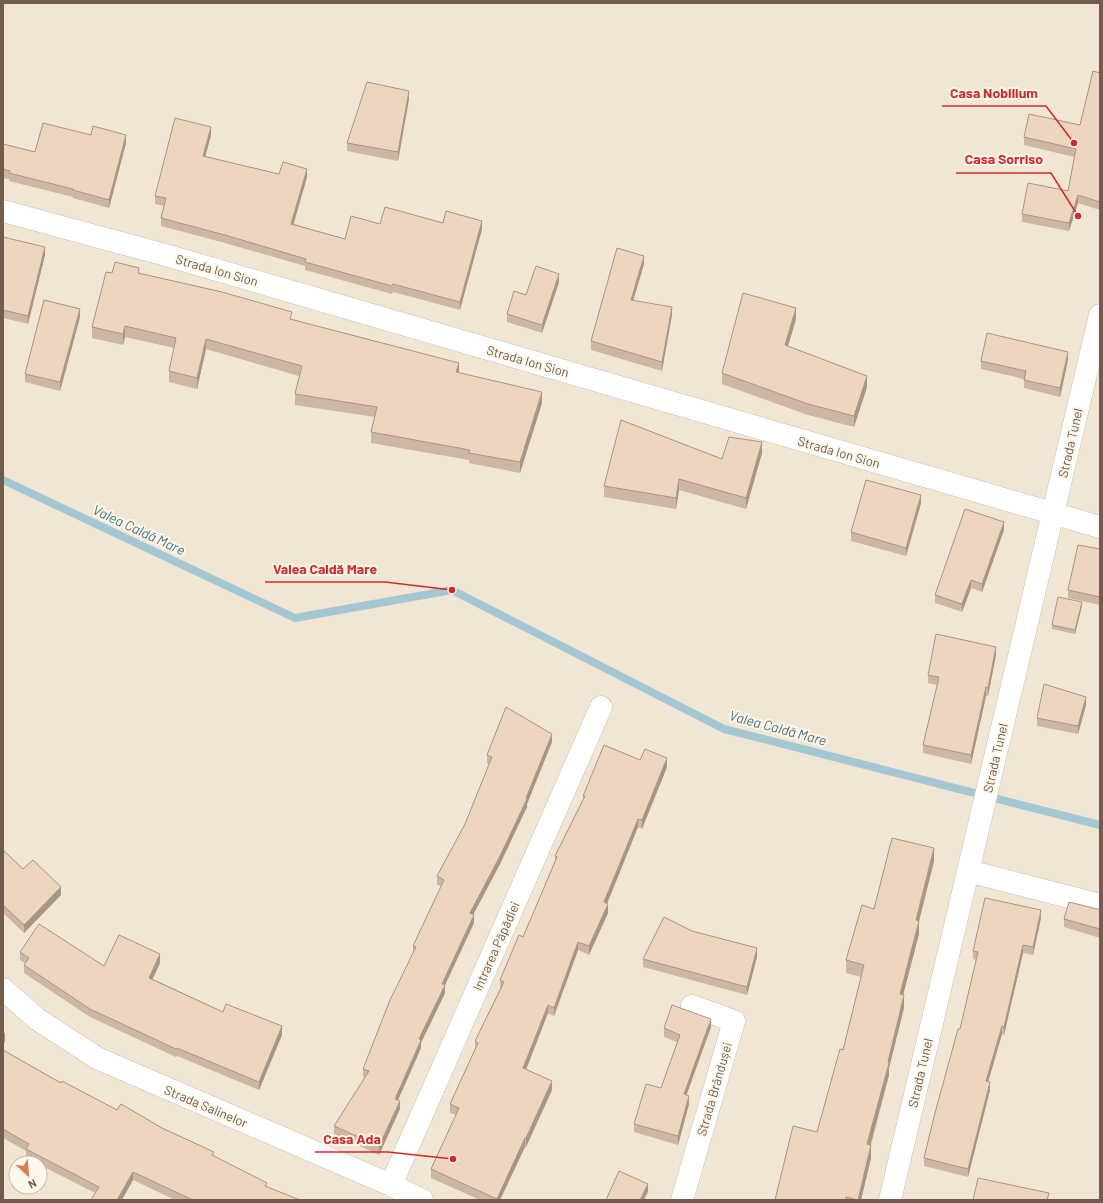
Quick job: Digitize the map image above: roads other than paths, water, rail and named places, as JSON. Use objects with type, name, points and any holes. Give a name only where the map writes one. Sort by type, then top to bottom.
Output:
[{"type":"street","name":"Strada Ion Sion","points":[[3,211],[215,270],[1100,527]]},
{"type":"street","name":"Strada Tunel","points":[[890,1200],[1100,315]]},
{"type":"street","name":"Intrarea Păpădiei","points":[[391,1185],[601,707]]},
{"type":"street","points":[[968,871],[1100,905]]},
{"type":"street","name":"Strada Salinelor","points":[[3,989],[37,1019],[97,1058],[391,1185],[422,1200]]},
{"type":"street","name":"Strada Brândușei","points":[[682,1200],[734,1021],[692,1006]]},
{"type":"waterway","name":"Valea Caldă Mare","points":[[3,480],[295,618],[452,590],[724,729],[1100,825]]},
{"type":"place","name":"Casa Nobilium","points":[[1074,143]]},
{"type":"place","name":"Casa Sorriso","points":[[1078,216]]},
{"type":"place","name":"Valea Caldă Mare","points":[[452,590]]},
{"type":"place","name":"Casa Ada","points":[[453,1159]]}]
